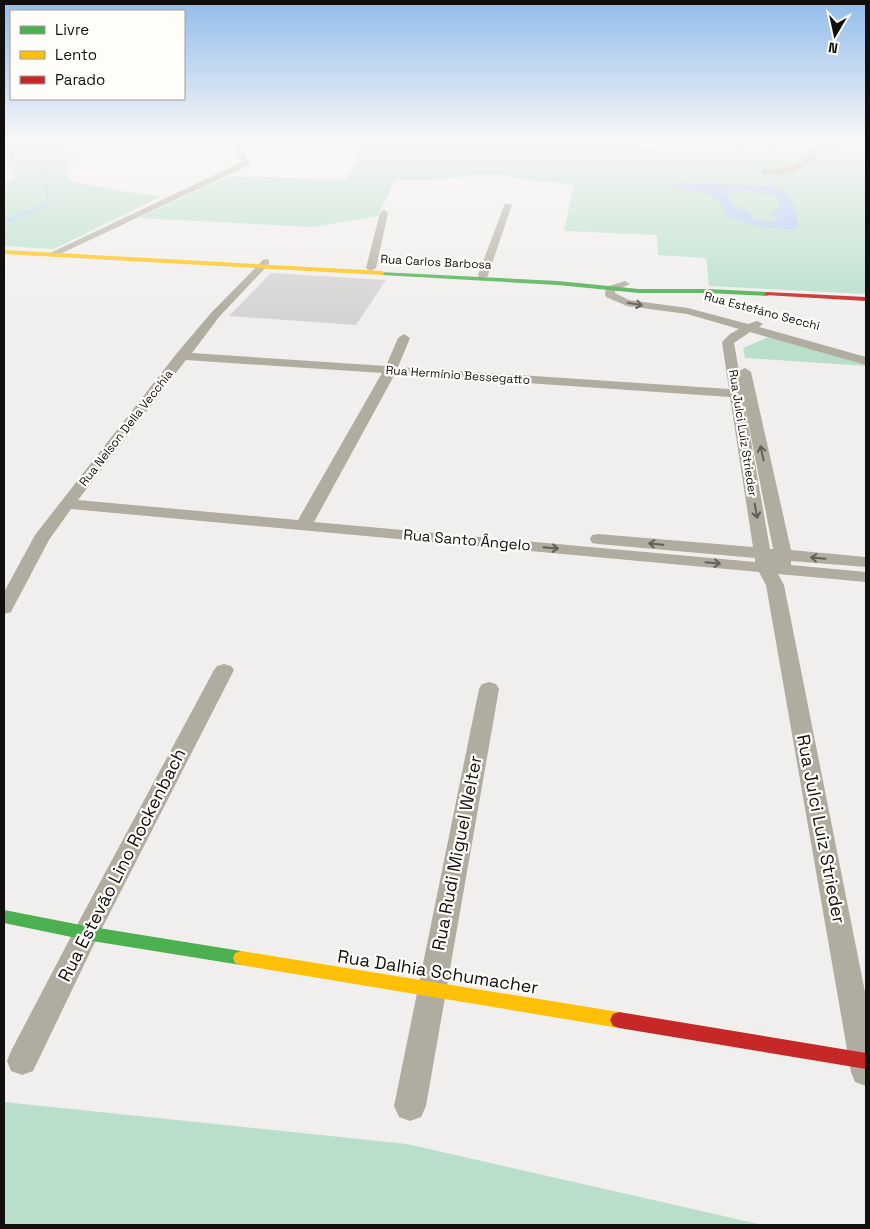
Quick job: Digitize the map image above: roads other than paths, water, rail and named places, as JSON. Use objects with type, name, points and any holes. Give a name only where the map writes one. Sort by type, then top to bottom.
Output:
[{"type":"street","points":[[56,253],[167,200]]},
{"type":"street","points":[[483,275],[508,205]]},
{"type":"street","points":[[371,268],[384,213]]},
{"type":"street","name":"Rua Carlos Barbosa","points":[[4,250],[265,264],[583,285],[610,292],[677,295],[708,291],[827,295]]},
{"type":"street","name":"Rua Carlos Barbosa","points":[[265,264],[371,268],[866,297]]},
{"type":"street","name":"Rua Nelson Della Vecchia","points":[[4,608],[41,538],[181,356],[215,315],[265,264]]},
{"type":"street","points":[[625,284],[610,292],[627,303],[688,310],[759,327],[866,361]]},
{"type":"street","name":"Rua Estefáno Secchi","points":[[656,285],[677,295],[694,307],[759,327],[866,353]]},
{"type":"street","name":"Rua Julci Luiz Strieder","points":[[759,327],[728,342],[736,393],[774,566]]},
{"type":"street","name":"Rua Julci Luiz Strieder","points":[[759,327],[745,339],[741,348],[774,566],[866,1064]]},
{"type":"street","points":[[307,520],[390,371],[404,338]]},
{"type":"street","name":"Rua Hermínio Bessegatto","points":[[181,356],[736,393]]},
{"type":"street","name":"Rua Santo Ângelo","points":[[71,499],[307,520],[774,566],[866,577]]},
{"type":"street","name":"Rua Santo Ângelo","points":[[774,566],[866,562]]},
{"type":"street","name":"Rua Estevão Lino Rockenbach","points":[[22,1061],[86,933],[224,670]]},
{"type":"street","name":"Rua Rudi Miguel Welter","points":[[410,1106],[489,689]]},
{"type":"street","name":"Rua Dalhia Schumacher","points":[[4,917],[86,933],[431,989],[866,1064]]},
{"type":"water","points":[[717,200],[730,200],[736,206],[752,213],[750,215],[756,219],[767,222],[778,219],[769,213],[777,208],[778,200],[792,200],[799,228],[772,228],[737,220],[728,217]]},
{"type":"waterway","points":[[26,213],[48,205],[48,200]]},
{"type":"waterway","points":[[4,222],[29,212]]}]
